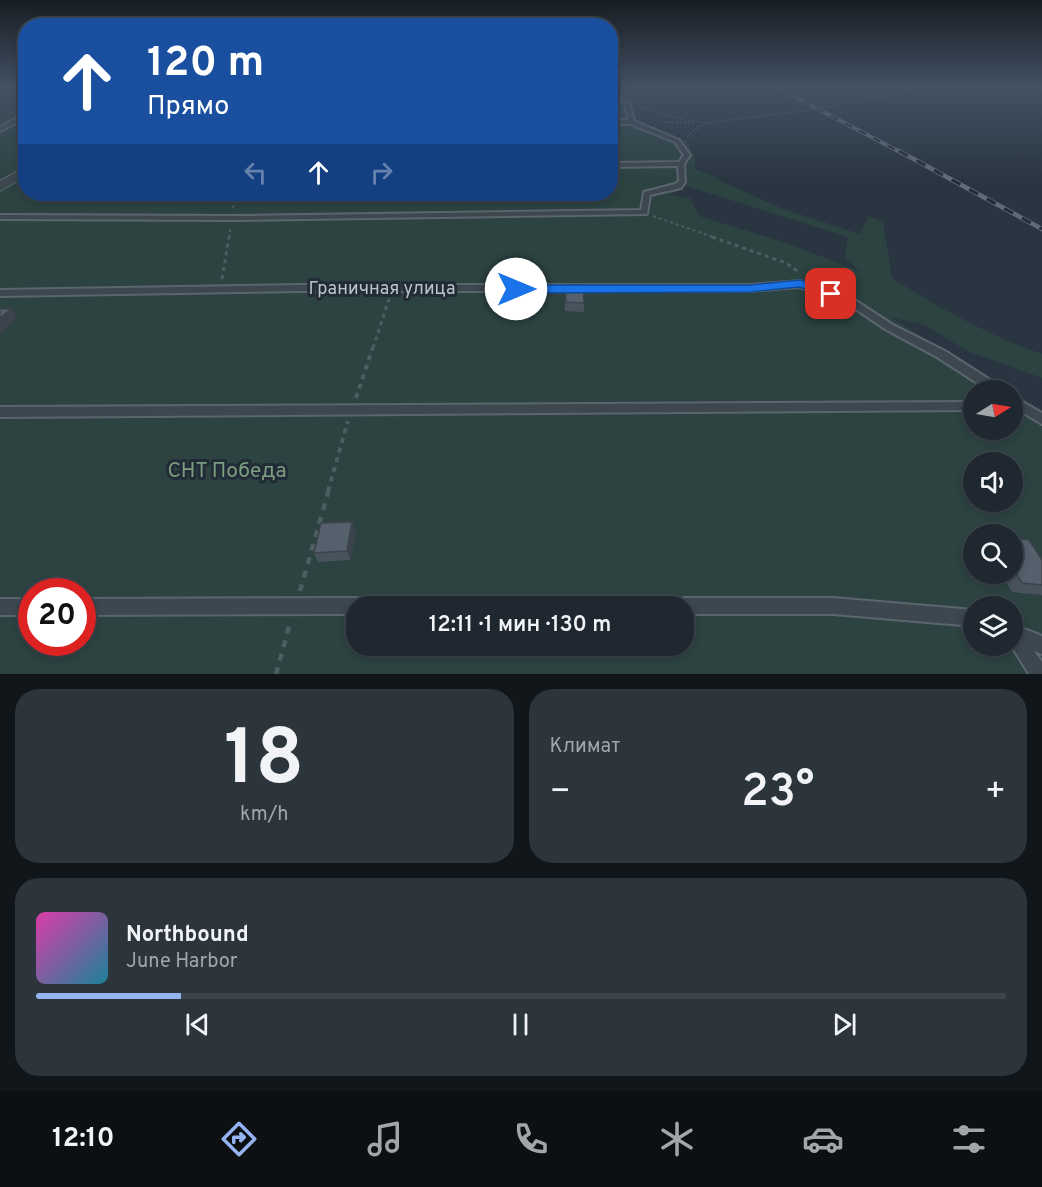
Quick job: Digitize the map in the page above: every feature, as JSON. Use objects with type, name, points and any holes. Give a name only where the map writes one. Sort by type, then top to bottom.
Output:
[{"type":"street","points":[[0,187],[18,175]]},
{"type":"lane","points":[[630,117],[631,122]]},
{"type":"lane","points":[[0,129],[18,119]]},
{"type":"lane","points":[[0,217],[233,218],[644,213],[647,194],[678,186],[683,181],[681,164],[687,155],[677,141],[631,122],[618,122]]},
{"type":"lane","points":[[618,165],[681,164]]},
{"type":"lane","points":[[800,284],[847,299],[889,327],[941,354],[981,380]]},
{"type":"lane","name":"Граничная улица","points":[[0,293],[393,288],[727,289],[800,284]]},
{"type":"lane","points":[[0,411],[963,406]]},
{"type":"lane","points":[[1023,407],[1042,419]]},
{"type":"lane","points":[[96,607],[346,606]]},
{"type":"lane","points":[[694,606],[833,606],[963,617]]},
{"type":"lane","points":[[0,607],[18,607]]},
{"type":"lane","points":[[1023,637],[1042,645]]},
{"type":"lane","points":[[1023,648],[1040,674]]},
{"type":"path","points":[[679,117],[698,123]]},
{"type":"path","points":[[631,122],[707,123],[748,117]]},
{"type":"path","points":[[677,141],[687,138],[698,127],[707,123]]},
{"type":"path","points":[[220,290],[234,201]]},
{"type":"path","points":[[644,213],[786,263],[801,273],[800,284]]},
{"type":"path","points":[[276,674],[352,410],[393,288]]},
{"type":"green space","name":"СНТ Победа","points":[[0,117],[18,117],[18,201],[618,201],[618,117],[636,117],[637,120],[686,140],[695,158],[695,169],[781,208],[860,234],[869,216],[883,222],[892,278],[965,320],[1042,354],[1042,378],[967,351],[925,325],[890,317],[992,380],[963,380],[963,440],[1023,440],[1023,399],[1042,411],[1042,674],[0,674]],"holes":[[[686,186],[848,237],[845,258],[859,271],[784,242],[699,216],[690,198],[670,195]]]},
{"type":"building","points":[[565,285],[583,285],[584,303],[566,302]]},
{"type":"building","points":[[0,309],[11,309],[0,318]]},
{"type":"building","points":[[352,522],[347,551],[314,553],[321,523]]},
{"type":"building","points":[[1023,539],[1029,540],[1042,560],[1042,585],[1023,583]]},
{"type":"railway","points":[[834,117],[902,153]]},
{"type":"railway","points":[[899,151],[1042,229]]},
{"type":"route","points":[[516,289],[750,288],[800,284],[831,294]]}]
